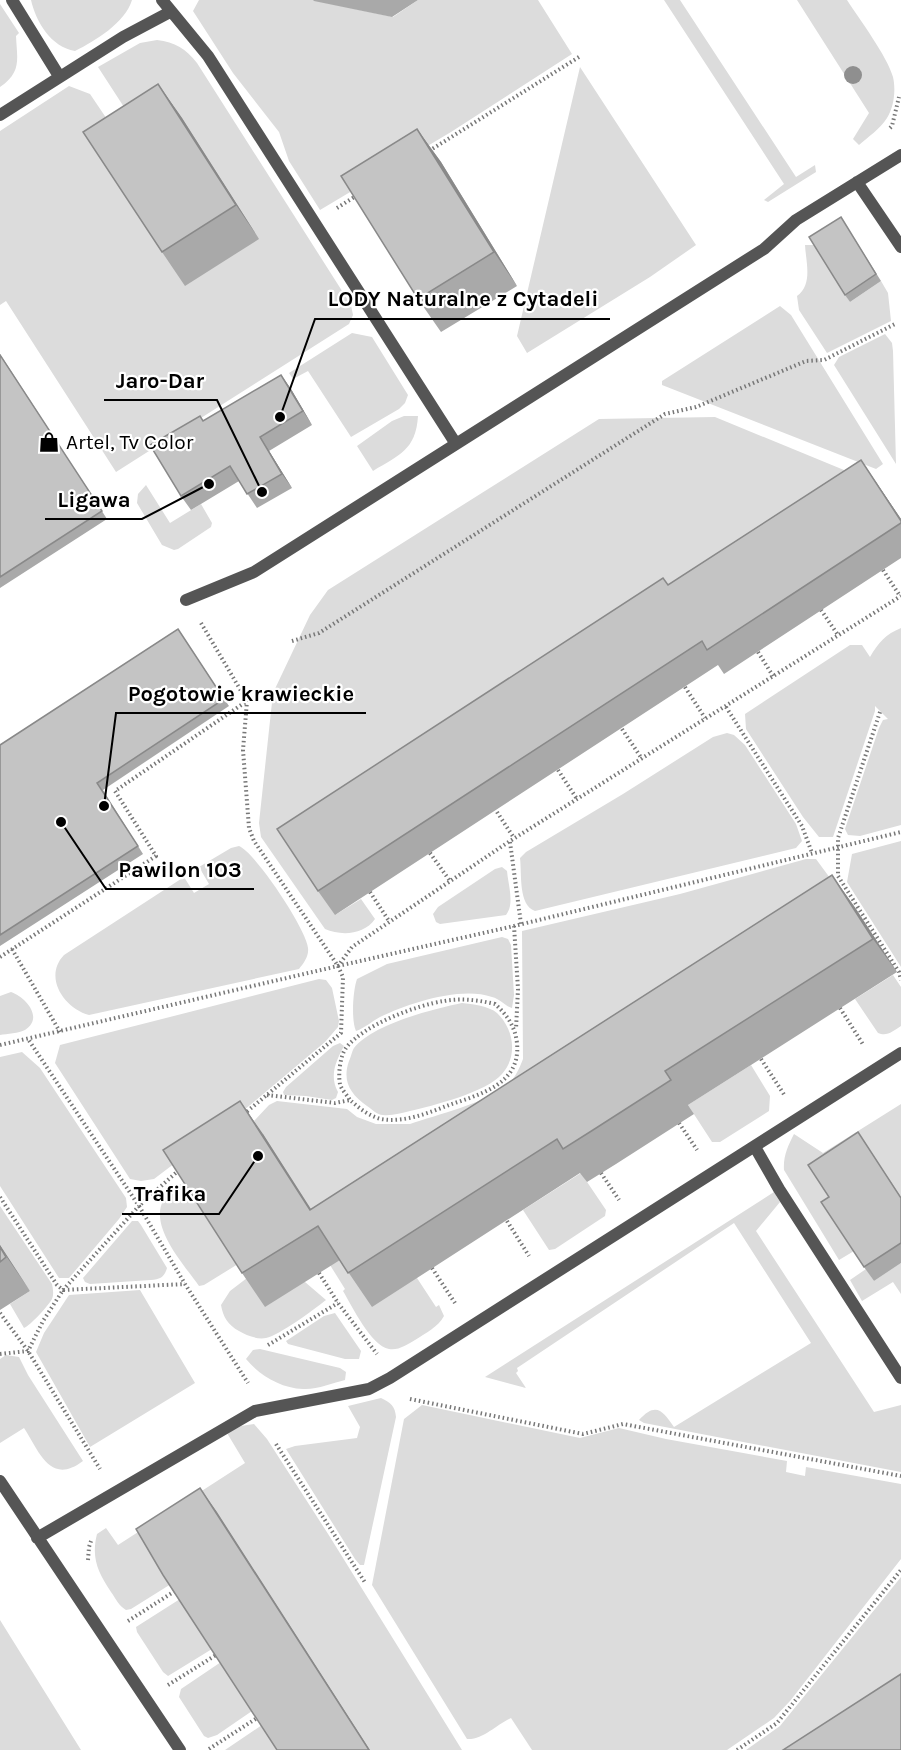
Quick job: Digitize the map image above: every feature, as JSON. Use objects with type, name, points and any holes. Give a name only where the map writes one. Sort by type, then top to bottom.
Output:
[{"type":"lane","points":[[12,0],[59,76]]},
{"type":"lane","points":[[162,0],[208,56],[456,444]]},
{"type":"lane","points":[[0,115],[123,37],[170,12]]},
{"type":"lane","points":[[186,600],[254,572],[764,249],[796,220],[901,155]]},
{"type":"lane","points":[[857,182],[901,247]]},
{"type":"lane","points":[[37,1538],[255,1411],[369,1389],[390,1378],[901,1053]]},
{"type":"lane","points":[[755,1147],[779,1189],[901,1378]]},
{"type":"lane","points":[[0,1481],[180,1750]]},
{"type":"path","points":[[422,155],[579,57]]},
{"type":"path","points":[[313,222],[363,192]]},
{"type":"path","points":[[292,641],[319,633],[664,414],[696,407],[806,361],[824,360],[897,323]]},
{"type":"path","points":[[338,966],[352,946],[512,840],[901,596],[883,570]]},
{"type":"path","points":[[186,600],[247,702],[243,750],[249,828],[254,841],[343,976],[341,1033],[243,1115]]},
{"type":"path","points":[[821,610],[838,635]]},
{"type":"path","points":[[758,652],[773,676]]},
{"type":"path","points":[[685,687],[705,718]]},
{"type":"path","points":[[0,957],[156,856],[115,791],[247,702]]},
{"type":"path","points":[[726,707],[802,826],[812,852]]},
{"type":"path","points":[[880,712],[838,838],[838,876],[899,972],[901,980]]},
{"type":"path","points":[[622,729],[642,759]]},
{"type":"path","points":[[558,770],[577,799]]},
{"type":"path","points":[[496,812],[512,840],[521,924]]},
{"type":"path","points":[[0,1046],[514,926],[901,832]]},
{"type":"path","points":[[430,853],[450,881]]},
{"type":"path","points":[[370,892],[389,921]]},
{"type":"path","points":[[514,926],[518,989],[516,1032],[518,1054],[514,1068],[504,1080],[485,1092],[428,1113],[394,1120],[370,1115],[350,1100],[340,1085],[344,1051],[356,1039],[375,1026],[443,1001],[478,1000],[495,1004],[508,1017],[516,1032]]},
{"type":"path","points":[[12,949],[60,1032]]},
{"type":"path","points":[[840,1008],[868,1053]]},
{"type":"path","points":[[28,1039],[139,1206],[185,1284],[252,1389]]},
{"type":"path","points":[[761,1059],[789,1103]]},
{"type":"path","points":[[266,1095],[335,1103],[350,1100]]},
{"type":"path","points":[[679,1123],[698,1150]]},
{"type":"path","points":[[0,1354],[28,1351],[43,1321],[63,1290],[139,1206],[183,1167]]},
{"type":"path","points":[[601,1173],[620,1201]]},
{"type":"path","points":[[0,1197],[57,1285],[63,1290],[185,1284]]},
{"type":"path","points":[[507,1221],[531,1258]]},
{"type":"path","points":[[432,1268],[457,1306]]},
{"type":"path","points":[[319,1273],[338,1303],[378,1355]]},
{"type":"path","points":[[268,1346],[338,1303]]},
{"type":"path","points":[[369,1389],[583,1434],[623,1424],[901,1476]]},
{"type":"path","points":[[276,1444],[366,1584]]},
{"type":"path","points":[[737,1750],[777,1722],[901,1570]]},
{"type":"path","points":[[126,1622],[175,1591]]},
{"type":"path","points":[[167,1685],[216,1655]]},
{"type":"path","points":[[209,1749],[257,1718]]},
{"type":"shaded area","points":[[31,0],[132,0],[116,24],[100,37],[75,51],[66,49],[52,39],[41,25]]},
{"type":"shaded area","points":[[199,0],[313,0],[393,17],[418,0],[538,0],[572,54],[451,132],[320,210],[289,161],[279,132],[233,73],[193,11]]},
{"type":"shaded area","points":[[664,0],[680,0],[796,177],[815,165],[816,172],[768,202],[764,200],[784,184]]},
{"type":"shaded area","points":[[797,0],[847,0],[890,68],[894,93],[889,114],[881,126],[859,145],[853,139],[869,113]]},
{"type":"shaded area","points":[[0,4],[19,33],[16,36],[17,64],[15,70],[0,87]]},
{"type":"shaded area","points":[[157,40],[180,47],[197,63],[351,305],[353,315],[349,324],[116,472],[6,301],[0,305],[0,131],[69,86],[90,94],[115,131],[146,141],[98,67],[140,43]]},
{"type":"shaded area","points":[[580,67],[696,245],[650,277],[527,353],[517,336]]},
{"type":"shaded area","points":[[805,245],[814,245],[850,302],[881,281],[888,293],[891,321],[827,353],[799,310],[797,296],[805,286],[807,279]]},
{"type":"shaded area","points":[[780,306],[791,315],[883,464],[876,469],[662,385],[662,381]]},
{"type":"shaded area","points":[[352,333],[372,337],[408,395],[405,403],[399,409],[351,437],[308,371],[293,379],[289,373]]},
{"type":"shaded area","points":[[885,334],[892,343],[893,351],[896,464],[834,365],[839,357]]},
{"type":"shaded area","points":[[404,416],[418,416],[414,437],[398,456],[373,471],[357,446],[392,421]]},
{"type":"shaded area","points":[[715,417],[878,484],[685,609],[335,915],[361,899],[375,919],[370,924],[352,933],[338,933],[325,929],[261,837],[259,823],[273,693],[310,615],[328,590],[599,419]]},
{"type":"shaded area","points":[[146,485],[170,523],[201,504],[212,523],[211,527],[178,549],[174,550],[162,545],[137,503],[138,494]]},
{"type":"shaded area","points":[[901,628],[901,825],[860,836],[848,835],[845,829],[879,728],[883,720],[888,719],[875,706],[833,837],[819,837],[803,817],[746,729],[745,714],[850,645],[862,645],[870,657],[883,640]]},
{"type":"shaded area","points":[[727,733],[734,735],[745,745],[796,824],[802,841],[796,848],[535,911],[530,908],[523,896],[521,880],[520,858],[526,852],[713,737]]},
{"type":"shaded area","points":[[901,841],[901,967],[847,882],[852,854]]},
{"type":"shaded area","points":[[239,846],[247,851],[268,876],[299,925],[308,951],[299,969],[89,1015],[72,1006],[65,999],[56,982],[58,964],[64,955],[184,877],[194,893],[209,884],[199,867],[231,848]]},
{"type":"shaded area","points":[[806,859],[816,859],[841,893],[333,1244],[254,1121],[269,1105],[277,1101],[347,1109],[357,1117],[376,1124],[410,1124],[486,1098],[509,1083],[523,1059],[522,931],[680,894]]},
{"type":"shaded area","points":[[502,867],[507,871],[510,894],[510,905],[506,915],[440,924],[436,922],[433,914],[438,907],[495,869]]},
{"type":"shaded area","points":[[502,937],[508,939],[511,945],[514,995],[512,1008],[495,998],[479,994],[451,995],[405,1006],[356,1031],[353,1005],[357,979],[387,964]]},
{"type":"shaded area","points":[[893,975],[901,987],[901,1026],[890,1033],[881,1034],[878,1033],[855,999]]},
{"type":"shaded area","points":[[319,979],[326,980],[332,988],[339,1021],[338,1027],[325,1042],[237,1116],[154,1179],[141,1181],[130,1179],[55,1063],[60,1045]]},
{"type":"shaded area","points":[[11,992],[22,998],[31,1008],[33,1020],[25,1030],[0,1035],[0,996]]},
{"type":"shaded area","points":[[462,1003],[494,1011],[503,1019],[507,1027],[512,1051],[507,1067],[495,1081],[432,1106],[393,1115],[379,1114],[356,1097],[349,1086],[346,1075],[353,1049],[363,1039],[404,1019]]},
{"type":"shaded area","points":[[340,1043],[344,1046],[338,1057],[334,1074],[338,1092],[336,1098],[332,1100],[284,1095],[286,1087],[333,1046]]},
{"type":"shaded area","points":[[22,1052],[40,1068],[126,1198],[127,1207],[119,1219],[69,1278],[59,1278],[0,1186],[0,1057]]},
{"type":"shaded area","points":[[751,1065],[770,1096],[769,1111],[720,1142],[712,1142],[688,1105]]},
{"type":"shaded area","points":[[901,1104],[901,1197],[839,1211],[854,1251],[839,1260],[784,1170],[788,1147],[794,1134],[823,1153]]},
{"type":"shaded area","points":[[581,1173],[606,1210],[605,1216],[555,1249],[549,1250],[523,1210]]},
{"type":"shaded area","points":[[186,1183],[238,1264],[199,1286],[168,1242],[160,1217],[161,1206],[167,1195],[175,1187]]},
{"type":"shaded area","points":[[774,1192],[780,1202],[756,1231],[874,1412],[901,1405],[901,1472],[644,1423],[639,1420],[650,1411],[659,1410],[674,1427],[811,1343],[734,1223],[517,1368],[516,1373],[526,1388],[485,1377]]},
{"type":"shaded area","points":[[0,1206],[52,1284],[52,1299],[24,1328],[10,1304],[30,1291],[0,1245]]},
{"type":"shaded area","points":[[132,1221],[138,1221],[141,1225],[167,1268],[163,1276],[151,1280],[90,1284],[85,1282],[83,1278]]},
{"type":"shaded area","points":[[341,1259],[417,1278],[436,1307],[439,1305],[444,1316],[431,1330],[406,1345],[392,1349],[382,1346],[375,1341],[363,1325],[330,1265]]},
{"type":"shaded area","points":[[901,1263],[901,1294],[893,1282],[862,1301],[850,1280],[866,1269],[874,1281]]},
{"type":"shaded area","points":[[247,1278],[305,1282],[326,1300],[272,1336],[252,1337],[235,1329],[229,1323],[221,1305],[230,1291]]},
{"type":"shaded area","points":[[140,1290],[195,1383],[90,1447],[36,1352],[44,1333],[69,1295]]},
{"type":"shaded area","points":[[335,1313],[361,1351],[359,1359],[345,1359],[288,1344],[286,1341],[324,1316]]},
{"type":"shaded area","points":[[260,1349],[340,1368],[346,1372],[345,1380],[308,1389],[279,1384],[264,1376],[246,1359],[253,1350]]},
{"type":"shaded area","points":[[6,1355],[19,1357],[83,1461],[72,1468],[62,1470],[54,1468],[41,1455],[24,1428],[0,1443],[0,1359]]},
{"type":"shaded area","points":[[381,1398],[392,1405],[396,1417],[364,1565],[360,1565],[286,1449],[357,1438],[360,1427],[348,1406]]},
{"type":"shaded area","points":[[422,1405],[580,1438],[619,1428],[787,1461],[786,1472],[805,1476],[806,1467],[901,1484],[901,1559],[790,1701],[774,1718],[727,1750],[532,1750],[511,1718],[479,1737],[467,1739],[372,1585],[404,1419]]},
{"type":"shaded area","points":[[254,1424],[267,1439],[330,1537],[462,1750],[370,1750],[217,1513],[171,1584],[131,1609],[126,1610],[119,1604],[102,1578],[95,1558],[97,1534],[106,1528],[118,1545],[245,1463],[227,1433],[241,1426]]},
{"type":"shaded area","points":[[901,1577],[901,1722],[858,1750],[746,1750],[780,1726]]},
{"type":"shaded area","points":[[180,1599],[212,1649],[168,1676],[163,1672],[136,1627]]},
{"type":"shaded area","points":[[0,1620],[81,1750],[0,1750]]},
{"type":"shaded area","points":[[221,1662],[252,1711],[217,1735],[208,1738],[204,1736],[179,1697],[181,1689]]},
{"type":"shaded area","points":[[262,1725],[278,1750],[225,1750]]},
{"type":"building","points":[[158,84],[236,205],[162,252],[83,132]]},
{"type":"building","points":[[417,129],[494,252],[418,299],[341,176]]},
{"type":"building","points":[[841,217],[876,274],[845,295],[809,237]]},
{"type":"building","points":[[0,355],[102,511],[0,577]]},
{"type":"building","points":[[281,375],[303,411],[260,437],[282,474],[247,494],[230,466],[181,496],[150,445],[200,416],[203,421]]},
{"type":"building","points":[[861,460],[901,523],[707,650],[702,641],[318,891],[277,829],[663,578],[668,585]]},
{"type":"building","points":[[178,629],[224,699],[97,783],[138,846],[0,935],[0,745]]},
{"type":"building","points":[[832,875],[873,939],[665,1071],[671,1080],[593,1130],[563,1149],[557,1139],[348,1273],[318,1226],[242,1273],[163,1150],[240,1101],[310,1210]]},
{"type":"building","points":[[858,1132],[901,1198],[901,1243],[864,1267],[821,1202],[829,1197],[808,1165]]},
{"type":"building","points":[[0,1247],[6,1257],[0,1262]]},
{"type":"building","points":[[200,1488],[369,1750],[277,1750],[163,1575],[136,1529]]},
{"type":"building","points":[[901,1674],[901,1750],[783,1750]]},
{"type":"place","name":"LODY Naturalne z Cytadeli","points":[[280,417]]},
{"type":"place","name":"Artel, Tv Color","points":[[49,442]]},
{"type":"place","name":"Ligawa","points":[[209,484]]},
{"type":"place","name":"Jaro-Dar","points":[[262,492]]},
{"type":"place","name":"Pogotowie krawieckie","points":[[104,806]]},
{"type":"place","name":"Pawilon 103","points":[[61,822]]},
{"type":"place","name":"Trafika","points":[[258,1156]]}]
